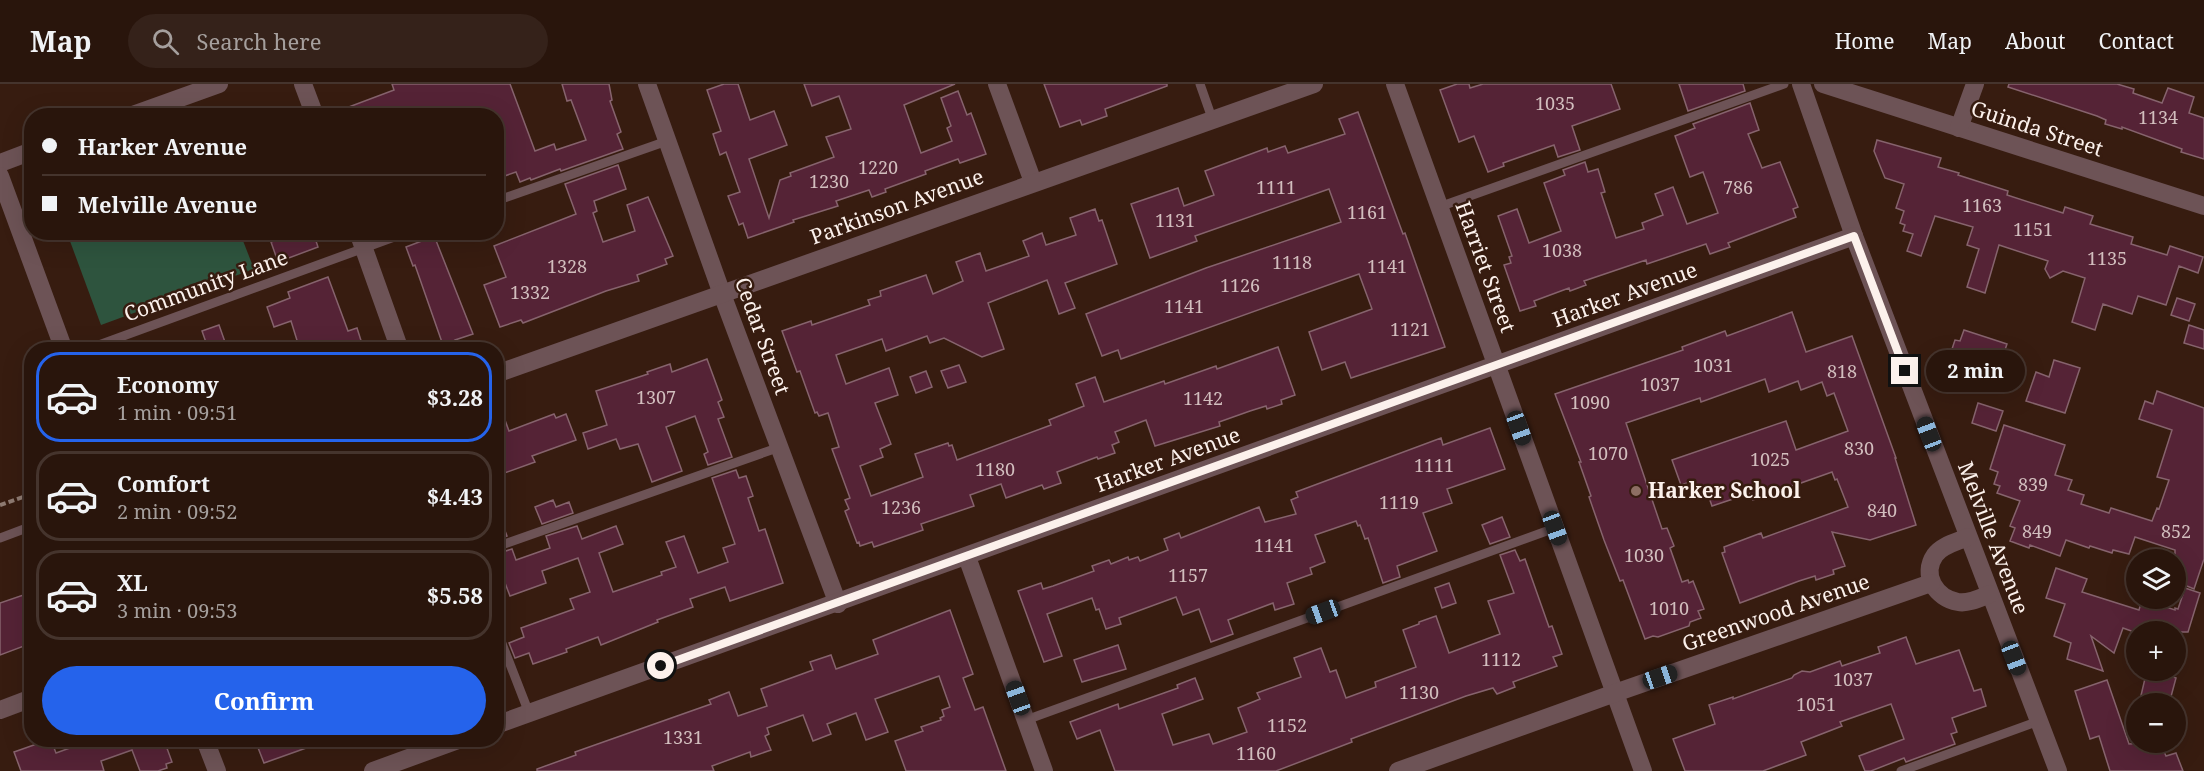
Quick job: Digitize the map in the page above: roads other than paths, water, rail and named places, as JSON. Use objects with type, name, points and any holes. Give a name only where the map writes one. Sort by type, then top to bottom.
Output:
[{"type":"street","points":[[152,108],[219,84]]},
{"type":"street","points":[[303,84],[312,108]]},
{"type":"street","name":"Cedar Street","points":[[647,84],[722,294],[838,604]]},
{"type":"street","points":[[997,84],[1033,182]]},
{"type":"street","name":"Parkinson Avenue","points":[[504,371],[1314,84]]},
{"type":"street","name":"Harriet Street","points":[[1395,84],[1643,771]]},
{"type":"street","name":"Melville Avenue","points":[[1801,84],[1854,236],[2058,771]]},
{"type":"street","name":"Guinda Street","points":[[1823,84],[2204,206]]},
{"type":"street","points":[[1959,128],[1975,84]]},
{"type":"street","points":[[0,163],[24,154]]},
{"type":"street","points":[[0,176],[61,342]]},
{"type":"street","name":"Harker Avenue","points":[[504,722],[838,604],[1854,236]]},
{"type":"street","points":[[361,240],[397,342]]},
{"type":"street","points":[[1968,537],[1943,548],[1935,555],[1930,567],[1932,583],[1937,592],[1958,602],[1968,602],[1990,594]]},
{"type":"street","points":[[967,557],[1044,771]]},
{"type":"street","name":"Greenwood Avenue","points":[[1398,771],[1932,583]]},
{"type":"street","points":[[0,710],[24,701]]},
{"type":"street","points":[[208,747],[217,771]]},
{"type":"street","points":[[373,771],[439,747]]},
{"type":"lane","points":[[1200,84],[1213,120]]},
{"type":"lane","points":[[1439,207],[1784,84]]},
{"type":"lane","points":[[504,198],[668,141]]},
{"type":"lane","name":"Community Lane","points":[[105,342],[361,240]]},
{"type":"lane","points":[[504,544],[780,447]]},
{"type":"lane","points":[[1026,720],[1555,528]]},
{"type":"lane","points":[[0,538],[24,529]]},
{"type":"lane","points":[[504,649],[529,713]]},
{"type":"lane","points":[[1901,771],[2038,721]]},
{"type":"place","name":"Harker School","points":[[1636,491]]}]
